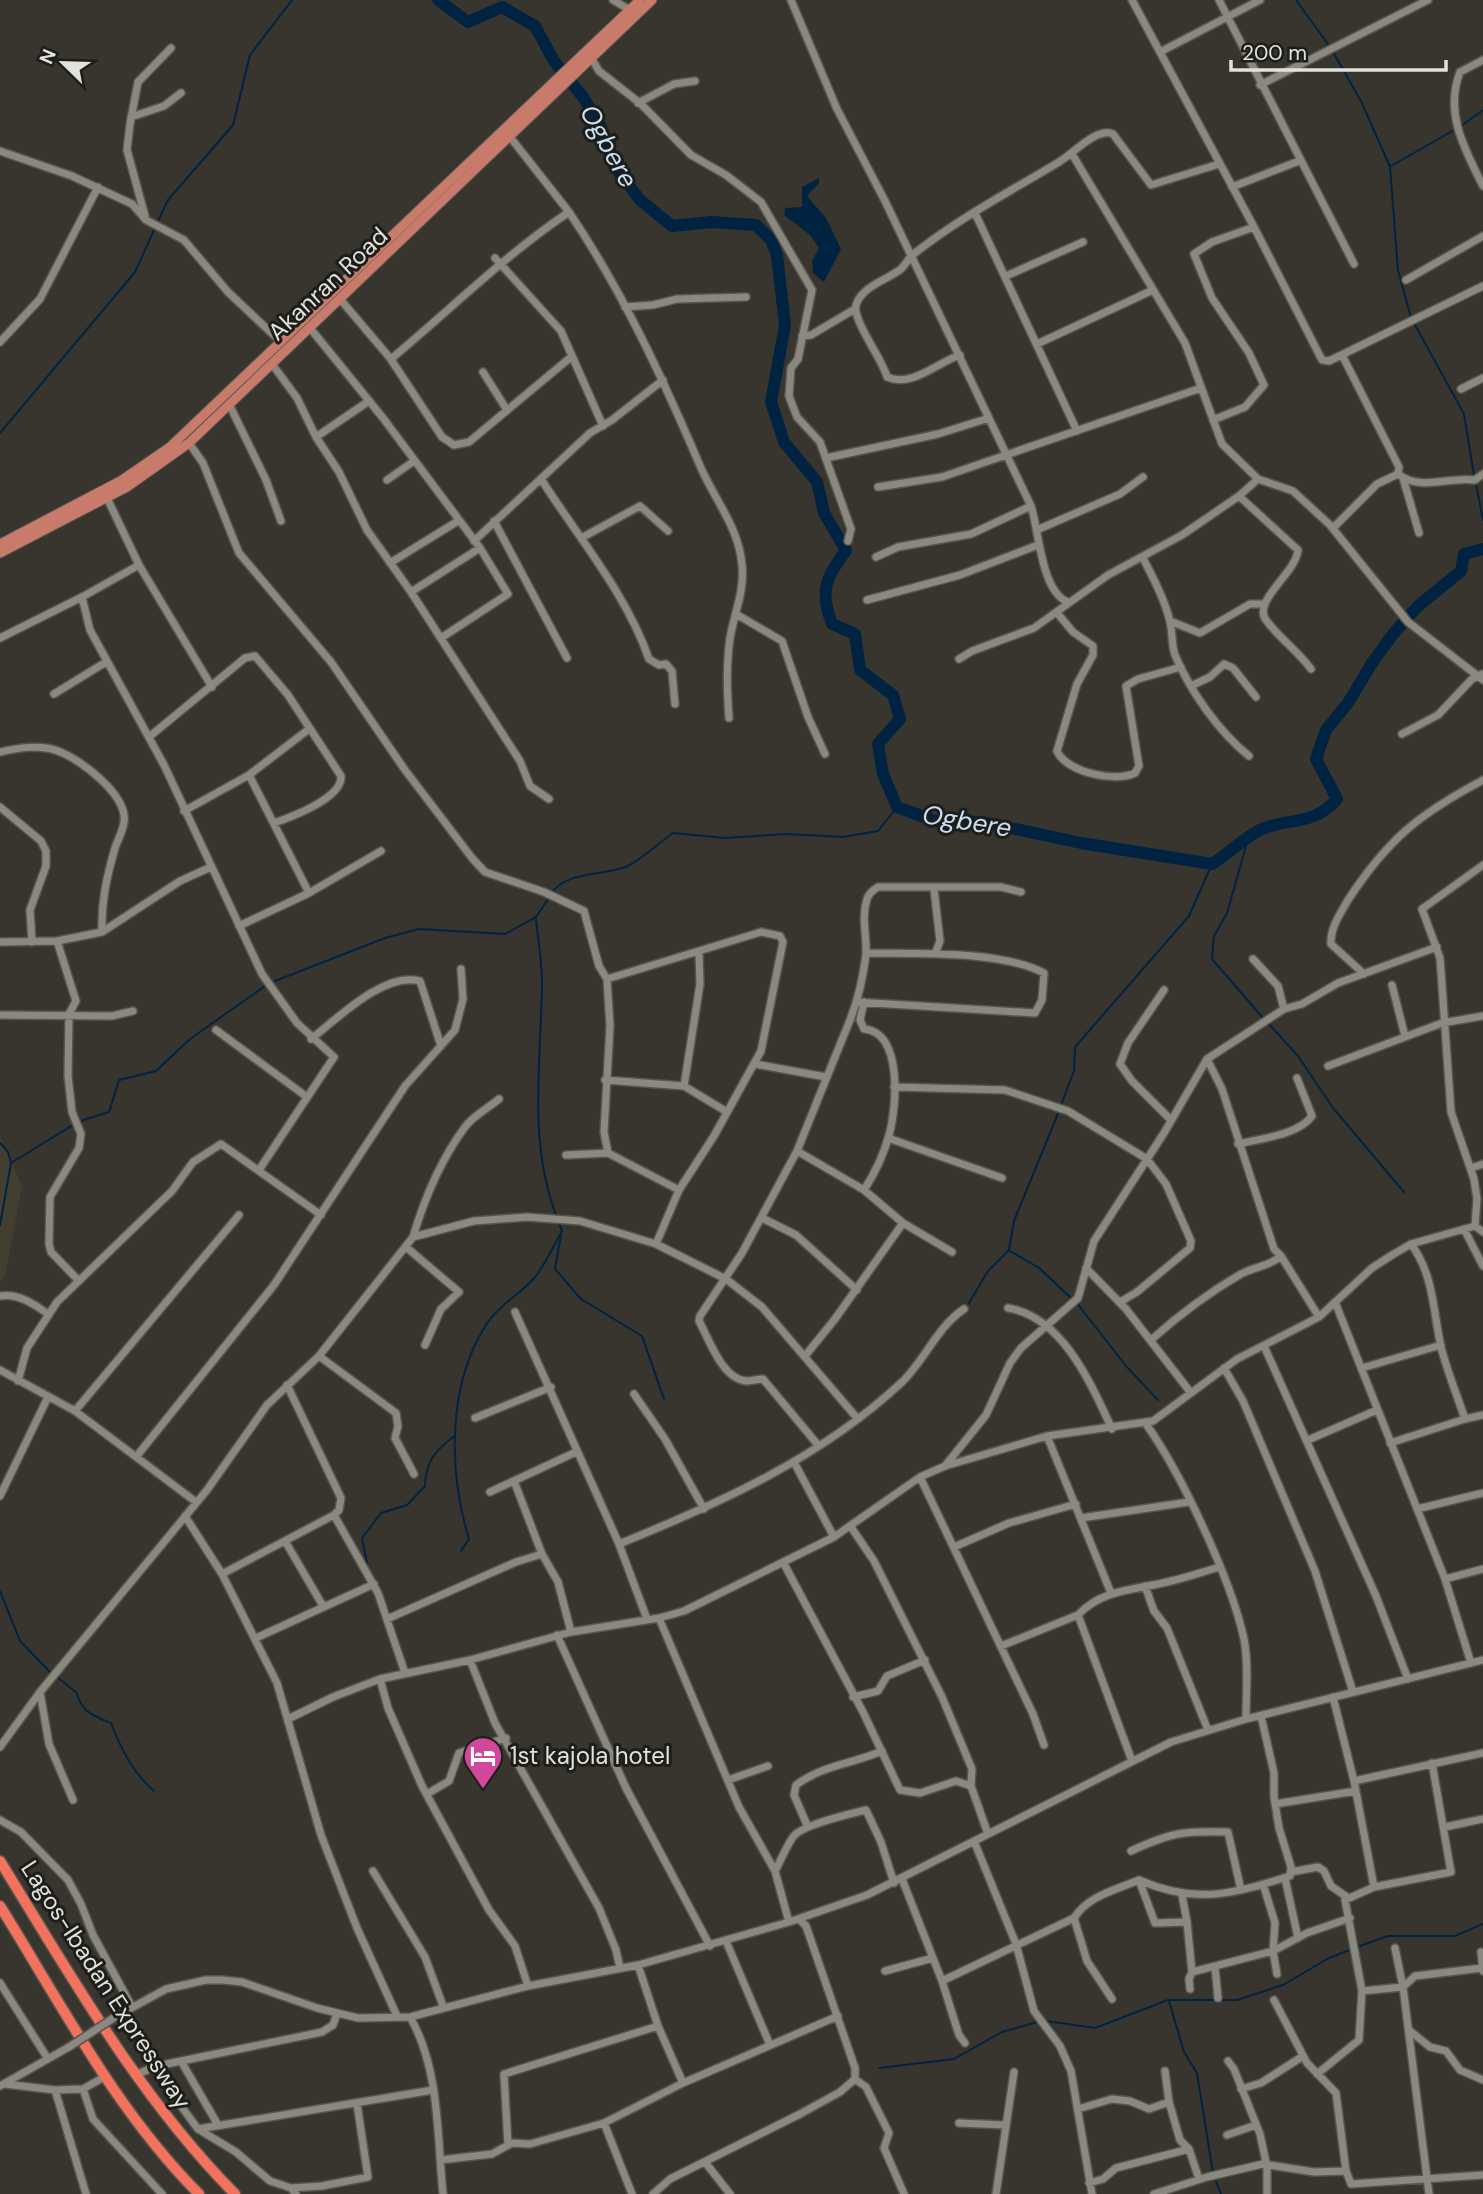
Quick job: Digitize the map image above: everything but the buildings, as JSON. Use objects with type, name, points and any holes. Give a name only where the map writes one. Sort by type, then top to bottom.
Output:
[{"type":"highway","name":"Lagos-Ibadan Expressway","points":[[0,1861],[135,2075],[181,2137],[235,2194]]},
{"type":"highway","name":"Lagos-Ibadan Expressway","points":[[0,1906],[106,2076],[155,2143],[199,2194]]},
{"type":"main road","name":"Akanran Road","points":[[0,544],[107,498],[151,472],[189,443],[559,84],[640,0]]},
{"type":"main road","name":"Akanran Road","points":[[570,73],[592,59],[652,0]]},
{"type":"main road","name":"Akanran Road","points":[[0,553],[148,465],[510,137],[559,84]]},
{"type":"street","points":[[613,0],[630,10]]},
{"type":"street","points":[[791,0],[837,108],[960,355],[1031,506],[1038,529],[1041,563],[1063,600],[1075,602],[1108,575],[1143,558],[1239,496],[1258,479]]},
{"type":"street","points":[[1132,0],[1254,227],[1318,356],[1329,361],[1483,286]]},
{"type":"street","points":[[1219,0],[1260,85],[1354,264]]},
{"type":"street","points":[[1160,52],[1260,0]]},
{"type":"street","points":[[1260,85],[1428,0]]},
{"type":"street","points":[[153,224],[127,150],[138,82],[171,48]]},
{"type":"street","points":[[592,59],[599,71],[638,103],[691,155],[726,175],[761,202],[812,290],[798,359],[792,368],[789,396],[797,417],[820,442],[851,529],[848,541]]},
{"type":"street","points":[[1483,60],[1458,74],[1455,104],[1457,135],[1483,186]]},
{"type":"street","points":[[638,103],[674,85],[695,81]]},
{"type":"street","points":[[131,117],[164,106],[181,93]]},
{"type":"street","points":[[802,336],[811,335],[855,309],[871,288],[901,268],[911,255],[1072,154],[1100,133],[1113,134],[1152,185],[1219,164]]},
{"type":"street","points":[[510,137],[569,212],[625,307],[663,380],[740,548],[742,576],[728,671],[729,718]]},
{"type":"street","points":[[0,151],[98,187],[132,204],[153,224],[184,240],[228,292],[281,342]]},
{"type":"street","points":[[1072,154],[1185,343],[1222,443],[1258,479],[1293,491],[1333,528],[1408,622],[1482,676]]},
{"type":"street","points":[[1231,187],[1299,161]]},
{"type":"street","points":[[0,342],[40,299],[98,187]]},
{"type":"street","points":[[391,359],[503,265],[526,241],[569,212]]},
{"type":"street","points":[[975,213],[1077,431]]},
{"type":"street","points":[[1213,420],[1245,407],[1264,384],[1249,353],[1212,298],[1194,254],[1212,242],[1254,227]]},
{"type":"street","points":[[1406,280],[1483,236]]},
{"type":"street","points":[[1006,276],[1083,242]]},
{"type":"street","points":[[495,258],[561,331],[571,356],[585,379],[603,426]]},
{"type":"street","points":[[1037,344],[1153,290]]},
{"type":"street","points":[[625,307],[653,305],[677,299],[746,298]]},
{"type":"street","points":[[340,299],[391,359],[442,437],[454,445],[469,442],[571,356]]},
{"type":"street","points":[[855,309],[887,377],[892,380],[914,377],[960,355]]},
{"type":"street","points":[[310,328],[369,401],[477,545],[508,594],[440,638]]},
{"type":"street","points":[[1342,355],[1399,467],[1419,533]]},
{"type":"street","points":[[272,364],[297,398],[316,437],[339,472],[367,530],[411,592],[520,761],[530,786],[549,799]]},
{"type":"street","points":[[483,372],[507,410]]},
{"type":"street","points":[[1461,389],[1483,378]]},
{"type":"street","points":[[411,592],[477,545],[494,522],[590,433],[663,380]]},
{"type":"street","points":[[878,488],[942,477],[1201,388]]},
{"type":"street","points":[[316,437],[369,401]]},
{"type":"street","points":[[229,404],[266,480],[281,521]]},
{"type":"street","points":[[826,458],[938,434],[989,418]]},
{"type":"street","points":[[189,443],[203,463],[239,553],[331,662],[405,770],[472,858],[485,872],[544,892],[584,911],[599,966],[607,979],[610,1026],[605,1080],[604,1132],[607,1153]]},
{"type":"street","points":[[387,480],[414,461]]},
{"type":"street","points":[[1333,528],[1377,484],[1400,476],[1421,484],[1456,477],[1475,480],[1483,474]]},
{"type":"street","points":[[1038,529],[1120,494],[1143,477]]},
{"type":"street","points":[[541,478],[583,537],[641,635],[649,659],[659,665],[666,664],[672,671],[675,704]]},
{"type":"street","points":[[1239,496],[1298,550],[1294,568],[1264,604],[1264,618],[1296,649],[1311,669]]},
{"type":"street","points":[[107,498],[139,565],[212,687]]},
{"type":"street","points":[[583,537],[640,506],[668,531]]},
{"type":"street","points":[[876,557],[898,547],[971,534],[1031,506]]},
{"type":"street","points":[[390,563],[458,521]]},
{"type":"street","points":[[494,522],[567,658]]},
{"type":"street","points":[[867,600],[927,581],[961,575],[1038,545]]},
{"type":"street","points":[[1143,558],[1170,621],[1174,652],[1181,667],[1217,722],[1249,756]]},
{"type":"street","points":[[0,638],[139,565]]},
{"type":"street","points":[[82,597],[90,630],[149,737],[262,974],[274,994],[311,1039],[334,1057],[259,1170]]},
{"type":"street","points":[[959,659],[972,650],[1034,628],[1058,614],[1068,602]]},
{"type":"street","points":[[1170,621],[1200,633],[1250,604],[1264,604]]},
{"type":"street","points":[[736,614],[782,641],[825,754]]},
{"type":"street","points":[[1058,614],[1073,632],[1093,646],[1093,655],[1077,684],[1057,751],[1065,763],[1116,776],[1135,773],[1139,766],[1126,686],[1139,679],[1181,667]]},
{"type":"street","points":[[538,622],[546,617]]},
{"type":"street","points":[[149,737],[246,658],[255,656],[288,695],[342,782],[310,809],[275,823]]},
{"type":"street","points":[[54,694],[106,662]]},
{"type":"street","points":[[1193,685],[1210,677],[1224,664],[1233,668],[1256,696]]},
{"type":"street","points":[[1402,734],[1438,715],[1472,679],[1482,676]]},
{"type":"street","points":[[184,811],[249,775],[309,729]]},
{"type":"street","points":[[0,752],[23,748],[60,751],[93,773],[112,790],[121,806],[124,822],[102,893],[102,932]]},
{"type":"street","points":[[249,775],[309,893]]},
{"type":"street","points":[[1364,974],[1331,944],[1337,918],[1392,840],[1428,811],[1483,780]]},
{"type":"street","points":[[0,807],[41,841],[46,850],[46,866],[30,910],[32,942]]},
{"type":"street","points":[[239,926],[309,893],[381,851]]},
{"type":"street","points":[[1475,1226],[1477,1199],[1471,1168],[1453,1125],[1442,1023],[1441,965],[1422,909],[1483,865]]},
{"type":"street","points":[[0,942],[57,941],[102,932],[180,881],[211,867]]},
{"type":"street","points":[[864,1190],[888,1138],[894,1087],[890,1048],[876,1031],[864,1029],[860,1020],[866,953],[864,928],[867,898],[872,890],[878,887],[1001,887],[1021,892]]},
{"type":"street","points":[[934,889],[939,952]]},
{"type":"street","points":[[607,979],[761,932],[780,936],[782,955],[767,1031],[755,1064],[679,1191],[656,1244]]},
{"type":"street","points":[[57,941],[76,1001],[69,1014],[69,1088],[72,1112],[81,1135],[79,1148],[50,1196],[49,1244],[51,1251],[79,1281]]},
{"type":"street","points":[[945,1466],[986,1416],[1010,1363],[1021,1348],[1078,1298],[1094,1241],[1207,1059],[1284,1009],[1302,1004],[1338,983],[1437,947]]},
{"type":"street","points":[[861,1002],[1035,1013],[1042,1000],[1045,975],[1034,968],[939,952],[866,953]]},
{"type":"street","points":[[684,1086],[700,984],[699,953]]},
{"type":"street","points":[[1253,960],[1279,986],[1284,1009]]},
{"type":"street","points":[[136,1457],[274,1285],[405,1086],[455,1030],[463,999],[461,968]]},
{"type":"street","points":[[311,1039],[368,994],[408,978],[421,981],[441,1046]]},
{"type":"street","points":[[1392,985],[1405,1036]]},
{"type":"street","points":[[1164,990],[1128,1043],[1120,1064],[1132,1081],[1171,1120]]},
{"type":"street","points":[[818,1445],[763,1379],[747,1381],[734,1377],[716,1353],[699,1321],[762,1218],[797,1150],[861,1002]]},
{"type":"street","points":[[0,1015],[112,1016],[133,1011]]},
{"type":"street","points":[[1328,1066],[1442,1023],[1483,1016]]},
{"type":"street","points":[[216,1030],[307,1097]]},
{"type":"street","points":[[1207,1059],[1222,1089],[1274,1249],[1319,1317]]},
{"type":"street","points":[[755,1064],[827,1077]]},
{"type":"street","points":[[1238,1144],[1277,1134],[1308,1121],[1312,1116],[1310,1108],[1297,1078]]},
{"type":"street","points":[[605,1080],[684,1086],[727,1112]]},
{"type":"street","points":[[894,1087],[1005,1090],[1058,1106],[1147,1159],[1166,1184],[1191,1241],[1190,1248],[1137,1292],[1120,1302]]},
{"type":"street","points":[[0,1747],[40,1692],[196,1502],[267,1405],[319,1356],[414,1237],[420,1213],[457,1139],[466,1125],[499,1099]]},
{"type":"street","points":[[888,1138],[1002,1178]]},
{"type":"street","points":[[18,1381],[27,1348],[48,1314],[172,1191],[193,1162],[208,1150],[221,1144],[321,1215]]},
{"type":"street","points":[[797,1150],[864,1190],[903,1223],[952,1252]]},
{"type":"street","points":[[566,1155],[607,1153],[679,1191]]},
{"type":"street","points":[[1471,1168],[1483,1164]]},
{"type":"street","points":[[75,1412],[239,1215]]},
{"type":"street","points":[[414,1237],[474,1221],[527,1217],[580,1221],[656,1244],[726,1279],[762,1307],[858,1418]]},
{"type":"street","points":[[762,1218],[796,1235],[857,1290]]},
{"type":"street","points":[[805,1356],[857,1290],[903,1223]]},
{"type":"street","points":[[288,1720],[332,1697],[380,1679],[470,1660],[557,1635],[659,1618],[684,1611],[834,1537],[920,1477],[945,1466],[1072,1430],[1112,1429],[1146,1424],[1224,1368],[1319,1317],[1372,1268],[1411,1244],[1475,1226],[1483,1231]]},
{"type":"street","points":[[1464,1229],[1483,1266]]},
{"type":"street","points":[[1411,1244],[1420,1256],[1429,1282],[1441,1345],[1465,1419]]},
{"type":"street","points":[[406,1247],[459,1292],[441,1310],[425,1345]]},
{"type":"street","points":[[1151,1340],[1184,1311],[1224,1284],[1281,1256]]},
{"type":"street","points":[[1086,1268],[1120,1302],[1192,1393]]},
{"type":"street","points":[[0,1296],[9,1294],[32,1302],[48,1314]]},
{"type":"street","points":[[1335,1302],[1446,1579],[1471,1663]]},
{"type":"street","points":[[1008,1308],[1048,1325],[1073,1356],[1112,1429]]},
{"type":"street","points":[[619,1544],[704,1509],[794,1464],[858,1418],[903,1381],[953,1317],[964,1309]]},
{"type":"street","points":[[515,1312],[551,1387],[576,1452],[619,1544],[647,1619]]},
{"type":"street","points":[[1362,1368],[1441,1345]]},
{"type":"street","points":[[1264,1346],[1376,1596],[1408,1679]]},
{"type":"street","points":[[319,1356],[396,1413],[398,1426],[395,1438],[414,1474]]},
{"type":"street","points":[[1224,1368],[1243,1401],[1315,1571],[1330,1610],[1353,1692]]},
{"type":"street","points":[[0,1370],[75,1412],[196,1502]]},
{"type":"street","points":[[222,1574],[339,1510],[341,1499],[287,1385]]},
{"type":"street","points":[[475,1418],[551,1387]]},
{"type":"street","points":[[634,1394],[665,1439],[704,1509]]},
{"type":"street","points":[[0,1496],[48,1397]]},
{"type":"street","points":[[1308,1440],[1377,1410]]},
{"type":"street","points":[[1390,1443],[1483,1415]]},
{"type":"street","points":[[1146,1424],[1189,1502],[1220,1567],[1244,1639],[1246,1719]]},
{"type":"street","points":[[1047,1436],[1111,1593]]},
{"type":"street","points":[[490,1492],[576,1452]]},
{"type":"street","points":[[794,1464],[834,1537]]},
{"type":"street","points":[[920,1477],[1002,1646],[1044,1745]]},
{"type":"street","points":[[514,1480],[542,1554],[558,1582],[571,1632]]},
{"type":"street","points":[[1417,1509],[1483,1493]]},
{"type":"street","points":[[1081,1518],[1189,1502]]},
{"type":"street","points":[[954,1547],[1009,1523],[1076,1504]]},
{"type":"street","points":[[334,1515],[373,1584],[405,1673]]},
{"type":"street","points":[[185,1516],[222,1574],[276,1683],[321,1835],[357,1928],[397,2017]]},
{"type":"street","points":[[851,1527],[874,1561],[925,1660],[972,1769],[971,1787],[988,1834]]},
{"type":"street","points":[[285,1541],[323,1606]]},
{"type":"street","points":[[387,1619],[516,1562],[542,1554]]},
{"type":"street","points":[[783,1562],[901,1790],[906,1793],[920,1793],[956,1781],[971,1787]]},
{"type":"street","points":[[1002,1646],[1078,1615],[1086,1606],[1111,1593],[1220,1567]]},
{"type":"street","points":[[1446,1579],[1483,1569]]},
{"type":"street","points":[[256,1638],[373,1584]]},
{"type":"street","points":[[1146,1586],[1154,1611],[1167,1628],[1208,1730]]},
{"type":"street","points":[[1078,1615],[1132,1761]]},
{"type":"street","points":[[659,1618],[728,1780],[775,1871],[789,1922]]},
{"type":"street","points":[[557,1635],[626,1788],[710,1946]]},
{"type":"street","points":[[470,1660],[484,1700],[599,1908],[613,1941],[620,1968]]},
{"type":"street","points":[[853,1697],[878,1691],[887,1676],[925,1660]]},
{"type":"street","points":[[3,2085],[132,2007],[183,1984],[222,1980],[280,1993],[337,2014],[368,2019],[410,2017],[443,2006],[638,1965],[710,1946],[799,1919],[898,1881],[1171,1742],[1246,1719],[1483,1660]]},
{"type":"street","points":[[380,1679],[388,1708],[427,1794],[489,1910],[515,1945],[528,1986]]},
{"type":"street","points":[[40,1692],[49,1744],[73,1800]]},
{"type":"street","points":[[1333,1697],[1354,1781],[1374,1888]]},
{"type":"street","points":[[1261,1716],[1274,1773],[1275,1804],[1298,1938]]},
{"type":"street","points":[[427,1794],[450,1781],[459,1753],[506,1738]]},
{"type":"street","points":[[807,1825],[794,1795],[796,1785],[815,1771],[859,1761],[882,1751]]},
{"type":"street","points":[[1354,1781],[1483,1753]]},
{"type":"street","points":[[1347,1897],[1374,1888],[1450,1874],[1445,1827],[1432,1763]]},
{"type":"street","points":[[728,1780],[768,1766]]},
{"type":"street","points":[[1275,1804],[1356,1791]]},
{"type":"street","points":[[775,1871],[793,1837],[807,1825],[828,1822],[866,1810],[933,1958],[959,2035],[965,2043]]},
{"type":"street","points":[[1445,1827],[1483,1819]]},
{"type":"street","points":[[0,1820],[21,1832],[68,1880],[82,1904],[93,1935],[132,2007]]},
{"type":"street","points":[[1131,1851],[1174,1832],[1198,1829],[1228,1832],[1241,1890]]},
{"type":"street","points":[[974,1841],[1016,1944],[1034,2011],[1060,2046],[1071,2071],[1092,2194]]},
{"type":"street","points":[[942,1981],[1073,1918],[1094,1898],[1139,1880],[1182,1895],[1214,1896],[1318,1867],[1324,1871],[1331,1886],[1347,1897]]},
{"type":"street","points":[[373,1871],[425,1957],[443,2006]]},
{"type":"street","points":[[1139,1880],[1155,1923],[1187,1922]]},
{"type":"street","points":[[1263,1884],[1275,1923],[1273,1951],[1278,1975]]},
{"type":"street","points":[[1182,1895],[1192,1972],[1189,1979],[1190,1989]]},
{"type":"street","points":[[1317,2074],[1359,2040],[1362,1991],[1350,1918],[1345,1904],[1347,1897]]},
{"type":"street","points":[[1073,1918],[1087,1961],[1112,1999]]},
{"type":"street","points":[[1192,1972],[1273,1951],[1298,1938],[1350,1918]]},
{"type":"street","points":[[799,1919],[809,1933],[838,2016],[855,2078],[866,2087],[887,2127],[889,2133],[884,2148],[904,2194]]},
{"type":"street","points":[[726,1941],[770,2045]]},
{"type":"street","points":[[1395,1948],[1410,2031],[1429,2194]]},
{"type":"street","points":[[1362,1991],[1403,1987],[1415,1976],[1482,1970],[1480,1952]]},
{"type":"street","points":[[885,1971],[933,1958]]},
{"type":"street","points":[[638,1965],[659,2026],[683,2083]]},
{"type":"street","points":[[1215,1967],[1218,1998]]},
{"type":"street","points":[[0,1983],[48,2059]]},
{"type":"street","points":[[1274,2000],[1303,2056],[1338,2099],[1346,2171],[1353,2194]]},
{"type":"street","points":[[135,2075],[157,2066],[322,2032],[333,2025],[337,2014]]},
{"type":"street","points":[[440,2160],[492,2154],[508,2145],[530,2144],[604,2123],[683,2083],[838,2016]]},
{"type":"street","points":[[410,2017],[422,2038],[433,2090],[443,2194]]},
{"type":"street","points":[[508,2145],[504,2074],[659,2026]]},
{"type":"street","points":[[1410,2031],[1430,2047],[1446,2051],[1460,2070],[1483,2080]]},
{"type":"street","points":[[1241,2089],[1261,2083],[1303,2056]]},
{"type":"street","points":[[181,2061],[218,2125]]},
{"type":"street","points":[[1228,2061],[1256,2125],[1267,2167],[1267,2194]]},
{"type":"street","points":[[157,2066],[175,2098],[198,2129],[236,2152],[270,2181],[293,2191],[368,2177],[357,2104]]},
{"type":"street","points":[[1165,2071],[1169,2102],[1180,2140],[1189,2149],[1203,2178]]},
{"type":"street","points":[[996,2194],[1014,2072]]},
{"type":"street","points":[[3,2085],[55,2090],[83,2089],[106,2076]]},
{"type":"street","points":[[653,2194],[670,2179],[800,2114],[850,2086],[855,2078]]},
{"type":"street","points":[[83,2089],[93,2119],[162,2194]]},
{"type":"street","points":[[55,2090],[86,2194]]},
{"type":"street","points":[[198,2129],[433,2090]]},
{"type":"street","points":[[1078,2109],[1112,2099],[1130,2101],[1149,2109],[1169,2102]]},
{"type":"street","points":[[604,2123],[632,2194]]},
{"type":"street","points":[[959,2123],[1005,2125]]},
{"type":"street","points":[[1227,2135],[1256,2125]]},
{"type":"street","points":[[1089,2183],[1103,2179],[1116,2168],[1189,2149]]},
{"type":"street","points":[[705,2162],[730,2194]]},
{"type":"street","points":[[1154,2194],[1243,2167],[1314,2172],[1346,2171]]},
{"type":"street","points":[[1351,2184],[1483,2175]]},
{"type":"shaded area","points":[[0,1137],[22,1186],[6,1271],[0,1284]]},
{"type":"water","points":[[819,178],[819,183],[807,196],[826,218],[841,249],[824,282],[813,273],[812,261],[819,248],[810,235],[784,215],[785,208],[802,207],[802,187]]},
{"type":"waterway","points":[[157,223],[168,200],[233,125],[250,55],[292,0]]},
{"type":"waterway","name":"Ogbere","points":[[438,0],[468,22],[502,7],[535,26],[554,61],[583,97],[601,127],[616,168],[640,200],[672,226],[712,222],[756,225],[771,240],[777,255],[785,325],[771,402],[784,442],[817,482],[824,513],[846,550],[829,577],[825,593],[832,624],[855,634],[860,670],[893,695],[900,719],[878,744],[883,774],[897,807],[935,821],[982,822],[1081,843],[1212,864],[1262,829],[1311,817],[1328,808],[1337,799],[1316,759],[1326,730],[1348,703],[1393,634],[1417,607],[1461,571],[1464,554],[1483,549]]},
{"type":"waterway","points":[[1296,0],[1330,47]]},
{"type":"waterway","points":[[1333,52],[1362,103],[1390,167],[1398,270],[1411,318]]},
{"type":"waterway","points":[[1461,126],[1483,110]]},
{"type":"waterway","points":[[1391,166],[1456,129]]},
{"type":"waterway","points":[[0,433],[135,272],[155,228]]},
{"type":"waterway","points":[[1414,323],[1464,414],[1474,475]]},
{"type":"waterway","points":[[1476,484],[1483,520]]},
{"type":"waterway","points":[[551,894],[558,886],[576,877],[628,866],[673,833],[725,838],[787,834],[843,837],[878,831],[897,807]]},
{"type":"waterway","points":[[1248,839],[1227,913],[1214,936],[1212,959],[1263,1018]]},
{"type":"waterway","points":[[1061,1105],[1074,1071],[1075,1047],[1189,916],[1212,864]]},
{"type":"waterway","points":[[270,983],[385,938],[419,929],[505,934],[536,917],[548,899]]},
{"type":"waterway","points":[[536,919],[542,984],[539,1130],[547,1187],[556,1215]]},
{"type":"waterway","points":[[77,1122],[109,1112],[119,1080],[156,1071],[190,1039],[265,986]]},
{"type":"waterway","points":[[1267,1022],[1298,1056],[1333,1108],[1404,1192]]},
{"type":"waterway","points":[[969,1303],[988,1271],[1009,1250],[1014,1221],[1059,1111]]},
{"type":"waterway","points":[[0,1225],[11,1163],[73,1125]]},
{"type":"waterway","points":[[0,1143],[8,1152],[11,1163]]},
{"type":"waterway","points":[[461,1551],[469,1539],[457,1485],[455,1428],[458,1399],[465,1372],[488,1322],[543,1266],[562,1231],[559,1223]]},
{"type":"waterway","points":[[561,1235],[555,1269],[581,1299],[642,1336],[664,1399]]},
{"type":"waterway","points":[[1010,1251],[1039,1268],[1071,1298]]},
{"type":"waterway","points":[[1076,1302],[1126,1366],[1158,1400]]},
{"type":"waterway","points":[[367,1563],[362,1538],[381,1513],[407,1505],[425,1486],[432,1458],[453,1437]]},
{"type":"waterway","points":[[0,1591],[20,1641],[52,1674]]},
{"type":"waterway","points":[[57,1677],[77,1693],[82,1705],[89,1712],[111,1723],[128,1760],[154,1791]]},
{"type":"waterway","points":[[1357,1947],[1388,1936],[1455,1936],[1483,1924]]},
{"type":"waterway","points":[[1046,2021],[1095,2028],[1168,2000],[1237,2000],[1283,1985],[1329,1958],[1352,1949]]},
{"type":"waterway","points":[[1169,2001],[1184,2052],[1197,2073],[1213,2173]]},
{"type":"waterway","points":[[879,2068],[954,2059],[1002,2032],[1037,2022]]},
{"type":"waterway","points":[[1215,2179],[1221,2194]]},
{"type":"place","name":"1st kajola hotel","points":[[483,1790]]}]
